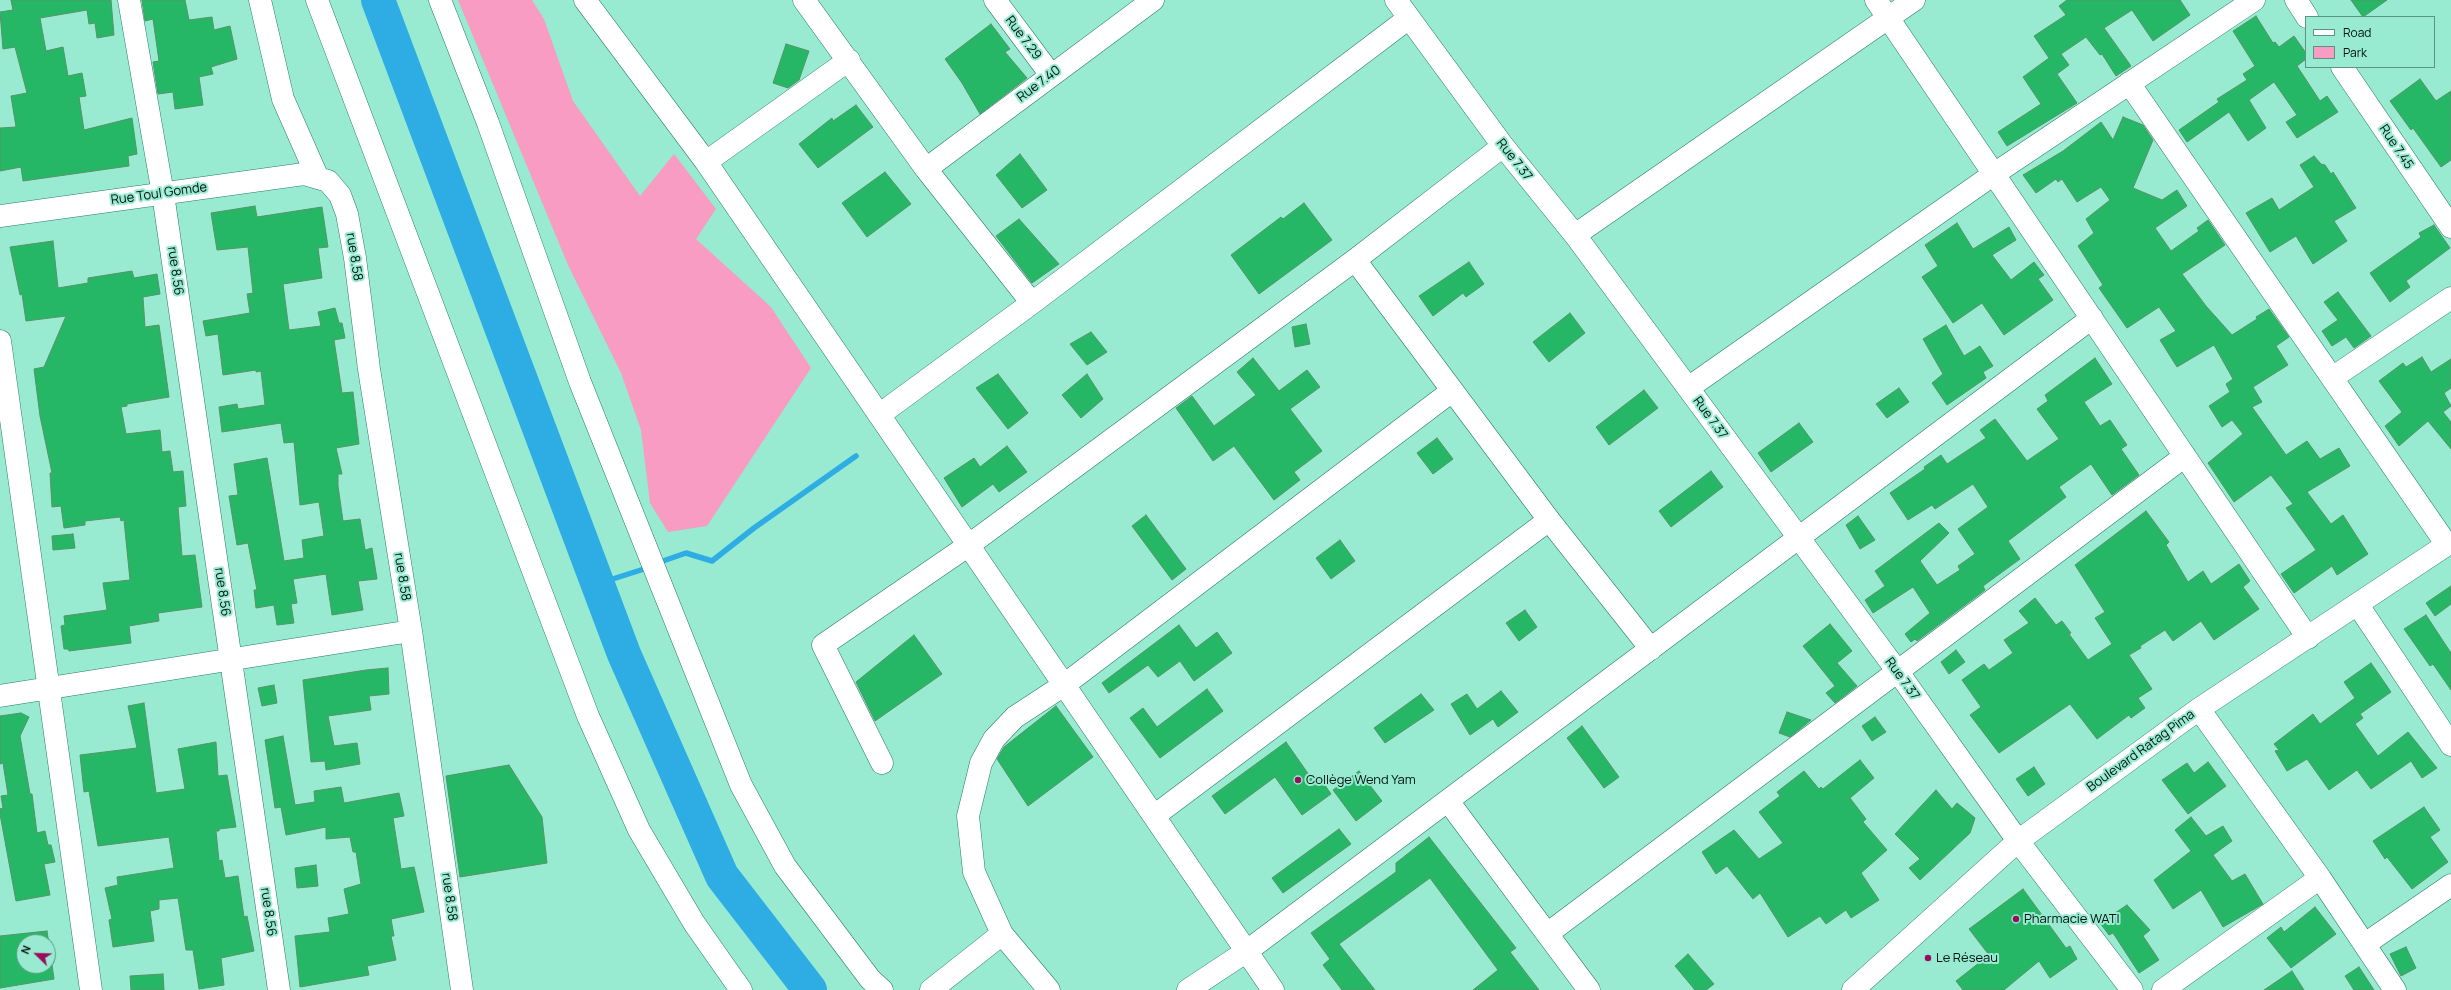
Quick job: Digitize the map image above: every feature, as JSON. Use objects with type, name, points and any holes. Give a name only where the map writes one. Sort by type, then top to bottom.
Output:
[{"type":"street","name":"rue 8.56","points":[[129,0],[163,194],[232,659],[279,990]]},
{"type":"street","points":[[260,0],[283,99],[317,176]]},
{"type":"street","points":[[317,0],[588,716],[640,830],[694,923],[741,990]]},
{"type":"street","points":[[440,0],[488,123],[580,382],[741,785],[785,866],[870,979],[882,990]]},
{"type":"street","points":[[585,0],[706,162],[1273,990]]},
{"type":"street","points":[[804,0],[849,60],[926,169],[1032,303]]},
{"type":"street","name":"Rue 7.29","points":[[995,0],[1051,75]]},
{"type":"street","name":"Rue 7.40","points":[[926,169],[1153,0]]},
{"type":"street","name":"Rue 7.37","points":[[1396,0],[1503,146],[1575,235],[1898,672],[2018,841],[2132,990]]},
{"type":"street","points":[[1575,235],[1882,8],[1914,0]]},
{"type":"street","points":[[1688,388],[1994,174],[2254,0]]},
{"type":"street","points":[[2296,0],[2306,16]]},
{"type":"street","points":[[1882,8],[2308,638]]},
{"type":"street","points":[[879,415],[1032,303],[1409,18]]},
{"type":"street","points":[[706,162],[849,60]]},
{"type":"street","name":"Rue 7.45","points":[[2343,68],[2451,227]]},
{"type":"street","points":[[2129,83],[2332,378],[2449,543]]},
{"type":"street","points":[[882,763],[823,645],[969,545],[1355,260],[1503,146]]},
{"type":"street","name":"Rue Toul Gomde","points":[[0,216],[304,174],[317,176]]},
{"type":"street","name":"rue 8.58","points":[[317,176],[328,181],[340,195],[347,214],[355,258],[369,369],[411,631],[462,990]]},
{"type":"street","points":[[1355,260],[1549,520],[1651,649]]},
{"type":"street","points":[[2332,378],[2451,298]]},
{"type":"street","points":[[1188,990],[1247,951],[2092,318]]},
{"type":"street","points":[[0,341],[91,990]]},
{"type":"street","points":[[1049,990],[1002,934],[974,872],[968,816],[981,763],[994,739],[1015,717],[1064,685],[1452,390]]},
{"type":"street","points":[[1547,934],[2185,456]]},
{"type":"street","points":[[1154,816],[1549,520]]},
{"type":"street","name":"Boulevard Ratag Pima","points":[[1867,986],[2018,841],[2199,709],[2358,605],[2449,543]]},
{"type":"street","points":[[2358,605],[2451,745]]},
{"type":"street","points":[[0,696],[411,631]]},
{"type":"street","points":[[2199,709],[2320,878],[2395,990]]},
{"type":"street","points":[[1448,801],[1589,990]]},
{"type":"street","points":[[2163,990],[2320,878]]},
{"type":"street","points":[[2365,944],[2451,885]]},
{"type":"street","points":[[931,990],[1002,934]]},
{"type":"green space","points":[[458,0],[532,0],[544,19],[573,101],[640,196],[674,154],[716,209],[696,239],[771,307],[811,368],[707,526],[668,532],[650,503],[641,430],[621,373],[568,265]]},
{"type":"building","points":[[11,0],[111,0],[114,35],[97,38],[95,23],[89,24],[87,10],[40,18],[46,51],[63,47],[68,76],[82,73],[86,96],[79,97],[84,130],[132,118],[137,154],[128,156],[129,166],[23,181],[21,167],[0,171],[0,128],[16,127],[11,96],[27,93],[15,47],[3,49],[0,12],[13,10]]},
{"type":"building","points":[[142,0],[185,0],[189,20],[212,17],[214,30],[230,26],[237,59],[211,67],[213,74],[199,77],[203,105],[175,109],[173,92],[158,94],[153,62],[159,61],[153,19],[145,21]]},
{"type":"building","points":[[2067,0],[2180,0],[2190,15],[2153,41],[2132,10],[2104,28],[2131,66],[2116,76],[2102,54],[2100,55],[2086,37],[2061,54],[2069,65],[2057,74],[2077,103],[2007,146],[1998,132],[2041,104],[2023,77],[2049,58],[2034,36],[2066,15],[2059,6]]},
{"type":"building","points":[[2351,0],[2387,0],[2364,16],[2362,16]]},
{"type":"building","points":[[2256,16],[2273,43],[2275,42],[2279,47],[2294,36],[2305,52],[2305,60],[2297,66],[2320,101],[2327,96],[2338,112],[2297,138],[2286,122],[2297,115],[2274,82],[2249,100],[2266,128],[2248,141],[2229,112],[2187,142],[2179,130],[2219,102],[2217,99],[2247,80],[2243,74],[2255,66],[2233,31]]},
{"type":"building","points":[[991,24],[1010,49],[1005,52],[1027,78],[980,114],[962,83],[945,59]]},
{"type":"building","points":[[786,44],[809,51],[799,80],[788,88],[773,83]]},
{"type":"building","points":[[2420,79],[2436,101],[2451,91],[2451,160],[2441,167],[2413,128],[2411,130],[2390,101]]},
{"type":"building","points":[[856,105],[873,127],[818,168],[799,144],[832,118],[833,121]]},
{"type":"building","points":[[2123,117],[2143,125],[2153,140],[2133,188],[2162,200],[2177,190],[2187,206],[2155,228],[2171,251],[2199,231],[2197,228],[2208,220],[2225,245],[2182,274],[2206,306],[2232,335],[2257,319],[2256,317],[2269,309],[2289,337],[2276,346],[2288,365],[2253,387],[2262,402],[2252,407],[2286,455],[2307,441],[2320,459],[2339,448],[2350,466],[2307,492],[2331,524],[2343,515],[2368,554],[2337,575],[2332,566],[2294,593],[2281,574],[2316,550],[2286,508],[2293,504],[2271,475],[2234,502],[2208,463],[2243,434],[2232,420],[2222,427],[2209,406],[2230,392],[2226,384],[2233,379],[2214,345],[2177,367],[2160,340],[2176,331],[2159,307],[2127,328],[2099,288],[2103,285],[2078,246],[2094,233],[2086,219],[2110,200],[2101,187],[2077,202],[2062,179],[2058,182],[2056,179],[2036,193],[2023,175],[2063,151],[2101,122],[2113,140]]},
{"type":"building","points":[[1020,154],[1047,190],[1022,208],[996,175]]},
{"type":"building","points":[[2314,156],[2321,164],[2325,165],[2331,174],[2333,172],[2356,208],[2334,221],[2347,241],[2313,264],[2296,236],[2270,252],[2246,213],[2272,198],[2279,210],[2314,187],[2300,165]]},
{"type":"building","points":[[885,172],[911,204],[867,237],[842,203]]},
{"type":"building","points":[[1304,203],[1332,240],[1259,294],[1231,255],[1281,217],[1283,219]]},
{"type":"building","points":[[255,206],[257,217],[322,207],[328,247],[318,248],[322,278],[283,284],[289,330],[321,326],[318,312],[335,308],[339,323],[342,323],[345,338],[334,340],[342,393],[353,392],[359,444],[336,448],[342,474],[338,474],[338,486],[343,521],[360,519],[365,550],[372,548],[377,579],[358,581],[363,610],[332,615],[326,574],[293,579],[297,603],[291,604],[294,623],[277,625],[274,605],[256,608],[254,590],[257,590],[248,543],[237,545],[229,496],[238,495],[234,464],[267,458],[284,561],[304,558],[302,540],[324,536],[319,502],[300,505],[294,442],[284,443],[281,423],[222,432],[219,407],[237,404],[238,409],[265,405],[261,371],[256,372],[256,370],[223,375],[218,334],[206,336],[203,321],[250,313],[247,294],[253,293],[248,247],[217,250],[211,213]]},
{"type":"building","points":[[1019,219],[1059,264],[1032,283],[996,236]]},
{"type":"building","points":[[1957,223],[1973,249],[2009,227],[2016,240],[1992,255],[2011,280],[2034,262],[2044,275],[2038,279],[2053,300],[2004,335],[1982,303],[1953,323],[1922,277],[1938,266],[1925,245]]},
{"type":"building","points":[[2434,225],[2450,248],[2406,281],[2410,287],[2390,302],[2370,273],[2421,237],[2419,233]]},
{"type":"building","points":[[53,241],[58,288],[88,283],[88,278],[132,271],[134,278],[157,274],[160,294],[143,297],[145,327],[159,325],[169,397],[127,404],[127,406],[121,407],[126,434],[160,430],[162,452],[170,451],[173,472],[183,471],[186,506],[178,507],[182,556],[195,555],[202,607],[158,613],[159,621],[129,626],[131,643],[69,651],[68,649],[64,649],[61,626],[65,625],[64,616],[107,610],[103,583],[130,580],[124,520],[121,521],[120,517],[85,521],[85,525],[64,528],[61,506],[52,507],[50,473],[52,473],[40,416],[34,369],[44,367],[66,316],[26,321],[22,294],[20,295],[10,247]]},
{"type":"building","points":[[1469,262],[1484,284],[1466,297],[1463,293],[1433,316],[1419,296]]},
{"type":"building","points":[[2338,292],[2371,336],[2354,348],[2346,337],[2332,346],[2322,331],[2338,320],[2324,302]]},
{"type":"building","points":[[1570,313],[1585,333],[1549,362],[1533,342]]},
{"type":"building","points":[[1306,324],[1310,344],[1295,347],[1292,327]]},
{"type":"building","points":[[1946,325],[1964,356],[1980,346],[1993,366],[1983,372],[1986,378],[1947,405],[1932,383],[1943,374],[1923,339]]},
{"type":"building","points":[[1091,332],[1107,352],[1087,365],[1070,344]]},
{"type":"building","points":[[2422,357],[2431,372],[2451,359],[2451,388],[2444,393],[2451,406],[2443,412],[2451,422],[2451,449],[2428,421],[2399,446],[2385,426],[2402,412],[2379,381],[2403,363],[2406,367]]},
{"type":"building","points":[[1253,358],[1279,391],[1307,370],[1320,387],[1290,409],[1322,451],[1294,472],[1300,480],[1274,500],[1234,446],[1213,461],[1176,408],[1192,396],[1214,426],[1256,395],[1237,372]]},
{"type":"building","points":[[2095,358],[2112,384],[2084,402],[2100,426],[2110,420],[2127,445],[2121,449],[2139,475],[2112,495],[2091,464],[2059,487],[2066,497],[2008,541],[2020,559],[1983,586],[1985,590],[1917,641],[1915,639],[1911,642],[1905,634],[1930,613],[1913,587],[1873,613],[1865,600],[1885,586],[1875,571],[1939,523],[1949,533],[1920,561],[1937,585],[1960,570],[1958,566],[1975,554],[1958,529],[1988,507],[1973,484],[1935,509],[1932,505],[1908,520],[1890,493],[1925,469],[1924,467],[1941,455],[1947,464],[1986,438],[1980,430],[1995,419],[2027,461],[2059,439],[2037,409],[2048,401],[2045,395]]},
{"type":"building","points":[[998,374],[1028,413],[1008,429],[976,388]]},
{"type":"building","points":[[1087,374],[1103,399],[1081,418],[1062,395]]},
{"type":"building","points":[[1899,388],[1909,402],[1887,418],[1876,404]]},
{"type":"building","points":[[1644,390],[1658,408],[1609,445],[1596,427]]},
{"type":"building","points":[[1799,423],[1813,442],[1771,472],[1758,453]]},
{"type":"building","points":[[1437,438],[1453,459],[1433,474],[1417,453]]},
{"type":"building","points":[[1007,446],[1027,472],[999,492],[993,484],[962,507],[944,478],[974,458],[980,467]]},
{"type":"building","points":[[1711,471],[1723,487],[1671,527],[1659,511]]},
{"type":"building","points":[[2146,511],[2169,542],[2166,545],[2188,582],[2203,571],[2211,584],[2239,564],[2250,581],[2243,587],[2259,609],[2214,640],[2201,621],[2173,641],[2165,630],[2140,646],[2141,648],[2129,655],[2152,689],[2138,698],[2145,708],[2131,718],[2129,715],[2097,739],[2070,704],[1999,753],[1970,715],[1981,707],[1962,680],[1984,664],[1989,670],[2013,653],[2004,640],[2029,623],[2019,611],[2035,598],[2056,625],[2062,621],[2071,633],[2069,634],[2088,660],[2112,644],[2095,618],[2105,612],[2075,565]]},
{"type":"building","points":[[1146,515],[1186,569],[1172,580],[1132,526]]},
{"type":"building","points":[[1858,516],[1875,540],[1860,549],[1846,525]]},
{"type":"building","points":[[73,534],[75,548],[53,550],[52,536]]},
{"type":"building","points":[[1340,540],[1355,561],[1331,579],[1316,558]]},
{"type":"building","points":[[2451,586],[2451,604],[2435,616],[2426,603]]},
{"type":"building","points":[[1525,610],[1537,627],[1519,641],[1506,623]]},
{"type":"building","points":[[2426,615],[2451,653],[2451,690],[2433,664],[2430,666],[2404,629]]},
{"type":"building","points":[[1830,624],[1852,651],[1837,663],[1857,686],[1835,703],[1826,693],[1835,686],[1803,646]]},
{"type":"building","points":[[1179,625],[1196,648],[1217,632],[1232,653],[1194,681],[1180,661],[1158,677],[1148,665],[1109,693],[1102,683]]},
{"type":"building","points":[[914,635],[942,674],[875,721],[856,682]]},
{"type":"building","points":[[1956,650],[1965,662],[1949,674],[1941,662]]},
{"type":"building","points":[[2371,663],[2391,692],[2360,714],[2363,718],[2355,724],[2378,756],[2408,732],[2437,768],[2422,778],[2411,761],[2371,789],[2357,770],[2329,790],[2307,759],[2287,771],[2275,751],[2279,750],[2274,744],[2313,714],[2320,724],[2355,698],[2344,682]]},
{"type":"building","points":[[388,668],[389,694],[369,696],[371,710],[328,716],[334,746],[357,743],[360,764],[326,770],[325,761],[311,762],[303,680]]},
{"type":"building","points":[[274,685],[277,703],[262,706],[258,688]]},
{"type":"building","points":[[1207,689],[1223,711],[1160,758],[1130,718],[1143,708],[1157,727]]},
{"type":"building","points":[[1501,691],[1518,712],[1498,727],[1493,719],[1470,735],[1451,704],[1467,694],[1477,709]]},
{"type":"building","points":[[1421,694],[1434,710],[1385,743],[1374,728]]},
{"type":"building","points":[[144,703],[156,793],[185,789],[178,749],[216,742],[218,776],[227,775],[236,827],[219,829],[219,831],[216,831],[219,861],[222,860],[225,878],[238,876],[244,917],[247,916],[254,951],[221,958],[224,985],[199,989],[193,950],[186,950],[178,898],[159,900],[159,909],[150,911],[154,941],[113,947],[109,920],[112,919],[105,888],[118,885],[117,877],[174,868],[169,837],[98,846],[89,791],[84,792],[80,755],[137,748],[128,706]]},
{"type":"building","points":[[1056,706],[1093,757],[1028,806],[997,759],[1004,747]]},
{"type":"building","points":[[1787,712],[1811,720],[1790,737],[1779,733]]},
{"type":"building","points":[[21,713],[29,717],[20,736],[30,794],[32,794],[37,833],[45,831],[48,845],[51,845],[55,862],[44,864],[50,895],[16,901],[0,814],[0,809],[3,808],[1,796],[8,795],[3,763],[0,764],[0,716]]},
{"type":"building","points":[[1875,717],[1886,732],[1872,741],[1862,726]]},
{"type":"building","points":[[1582,726],[1619,777],[1604,788],[1567,738]]},
{"type":"building","points":[[283,736],[295,805],[315,802],[314,791],[341,787],[344,803],[399,793],[404,816],[393,818],[401,869],[414,867],[424,912],[391,919],[394,936],[391,936],[396,960],[367,966],[369,975],[300,987],[295,936],[330,932],[328,918],[349,914],[344,889],[361,884],[356,852],[353,852],[350,837],[326,839],[326,827],[286,835],[281,807],[275,808],[265,740]]},
{"type":"building","points":[[1286,742],[1314,782],[1320,778],[1331,794],[1302,815],[1275,777],[1225,814],[1212,796]]},
{"type":"building","points":[[1860,760],[1874,778],[1850,798],[1866,819],[1863,822],[1887,850],[1861,873],[1879,900],[1851,918],[1846,910],[1826,924],[1820,916],[1788,937],[1760,893],[1753,899],[1727,866],[1716,874],[1702,852],[1734,830],[1759,859],[1783,843],[1759,812],[1780,796],[1777,792],[1804,771],[1819,789],[1821,787],[1823,789]]},
{"type":"building","points":[[2208,762],[2226,786],[2188,814],[2162,780],[2187,763],[2194,773]]},
{"type":"building","points":[[509,765],[542,817],[547,863],[460,877],[446,776]]},
{"type":"building","points":[[2034,767],[2045,784],[2028,796],[2016,779]]},
{"type":"building","points":[[1359,771],[1382,801],[1356,821],[1333,790]]},
{"type":"building","points":[[1936,790],[1952,809],[1957,803],[1975,818],[1970,833],[1920,880],[1909,868],[1920,859],[1895,834]]},
{"type":"building","points":[[2424,807],[2440,830],[2430,837],[2448,862],[2412,889],[2387,857],[2385,859],[2373,841]]},
{"type":"building","points":[[2191,817],[2206,836],[2223,826],[2232,841],[2213,855],[2232,881],[2245,874],[2263,904],[2223,927],[2201,890],[2173,909],[2154,880],[2191,851],[2175,830]]},
{"type":"building","points":[[1339,829],[1351,844],[1283,893],[1272,878]]},
{"type":"building","points":[[1429,837],[1516,948],[1510,952],[1539,990],[1473,990],[1498,970],[1430,878],[1339,944],[1375,990],[1342,990],[1323,965],[1330,959],[1311,933],[1396,872],[1396,863]]},
{"type":"building","points":[[316,865],[318,886],[297,888],[295,868]]},
{"type":"building","points":[[2023,889],[2066,948],[2070,946],[2077,959],[2050,978],[2039,961],[2004,990],[1963,990],[1956,981],[1989,955],[1969,929]]},
{"type":"building","points":[[2127,905],[2150,930],[2143,936],[2159,960],[2139,973],[2113,933],[2109,935],[2100,923]]},
{"type":"building","points":[[2315,907],[2336,934],[2291,968],[2267,938],[2281,927],[2284,932]]},
{"type":"building","points":[[47,931],[47,934],[19,934]]},
{"type":"building","points":[[16,934],[16,974],[53,974],[54,979],[0,988],[0,936]]},
{"type":"building","points":[[2406,947],[2416,968],[2401,976],[2390,954]]},
{"type":"building","points":[[1688,954],[1714,984],[1706,990],[1695,990],[1675,966]]},
{"type":"building","points":[[2359,967],[2374,990],[2354,990],[2345,976]]},
{"type":"building","points":[[2292,971],[2304,990],[2264,990]]},
{"type":"building","points":[[163,974],[164,990],[131,990],[130,976]]},
{"type":"waterway","points":[[378,0],[624,654],[722,876],[810,990]]},
{"type":"waterway","points":[[663,561],[686,553],[712,561],[754,528],[856,456]]},
{"type":"waterway","points":[[597,584],[644,569]]},
{"type":"place","name":"Collège Wend Yam","points":[[1298,780]]},
{"type":"place","name":"Pharmacie WATI","points":[[2016,919]]},
{"type":"place","name":"Le Réseau","points":[[1928,958]]}]
